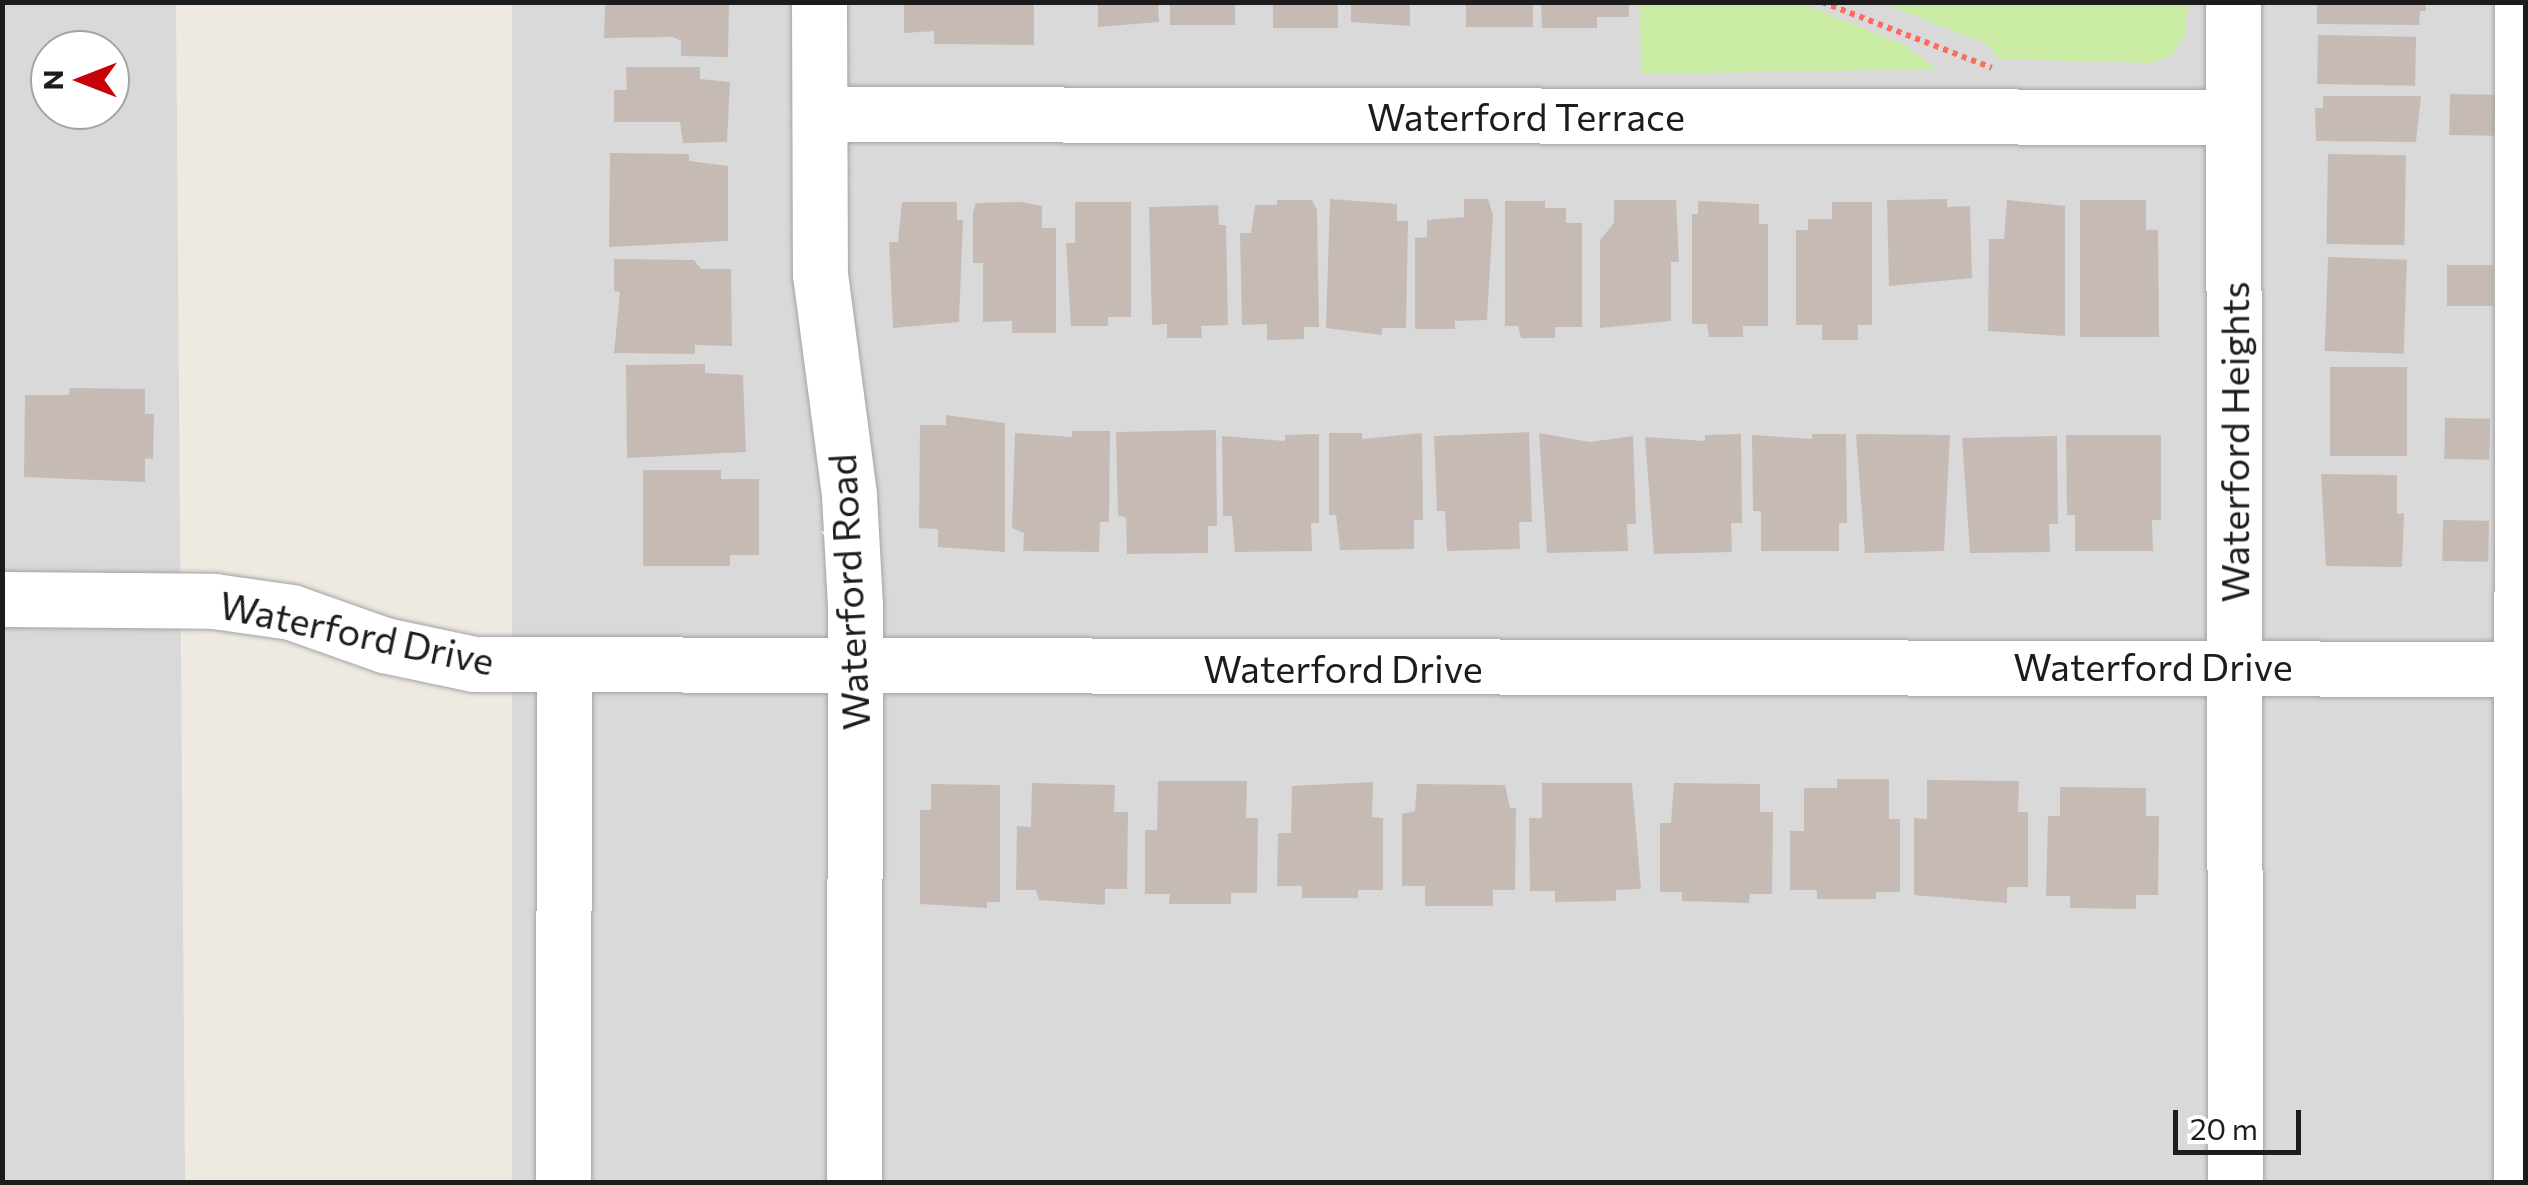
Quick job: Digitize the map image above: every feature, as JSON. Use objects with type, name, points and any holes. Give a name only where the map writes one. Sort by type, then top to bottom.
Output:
[{"type":"street","name":"Waterford Road","points":[[819,2],[820,274],[849,495],[855,669],[854,1182]]},
{"type":"street","name":"Waterford Heights","points":[[2233,2],[2234,1182]]},
{"type":"street","points":[[2520,1182],[2524,668],[2522,2]]},
{"type":"street","name":"Waterford Terrace","points":[[820,114],[2232,116]]},
{"type":"street","name":"Waterford Drive","points":[[2,599],[174,599],[291,612],[384,645],[474,664],[855,669],[2524,668]]},
{"type":"street","points":[[563,1182],[564,664]]},
{"type":"path","points":[[1822,2],[1934,49],[1991,64],[1996,82]]},
{"type":"shaded area","points":[[2,3],[176,3],[185,1182],[3,1182]]},
{"type":"shaded area","points":[[512,3],[2525,3],[2525,1182],[512,1182]]},
{"type":"green space","points":[[2188,2],[2185,36],[2171,56],[2150,63],[1999,59],[1984,43],[1882,3]]},
{"type":"green space","points":[[1640,3],[1800,3],[1903,44],[1937,69],[1641,74]]},
{"type":"building","points":[[616,2],[729,2],[728,57],[681,56],[681,41],[673,37],[604,38],[605,6]]},
{"type":"building","points":[[904,2],[1034,2],[1034,45],[934,44],[934,31],[904,33]]},
{"type":"building","points":[[1098,2],[1158,2],[1159,22],[1098,27]]},
{"type":"building","points":[[1170,2],[1235,2],[1235,25],[1170,25]]},
{"type":"building","points":[[1273,2],[1338,2],[1338,28],[1273,28]]},
{"type":"building","points":[[1351,2],[1410,2],[1410,26],[1351,22]]},
{"type":"building","points":[[1466,2],[1533,2],[1533,27],[1466,27]]},
{"type":"building","points":[[1541,2],[1629,2],[1629,17],[1597,17],[1597,28],[1542,28]]},
{"type":"building","points":[[2317,2],[2426,2],[2426,11],[2420,11],[2419,25],[2317,24]]},
{"type":"building","points":[[2318,35],[2416,37],[2415,86],[2317,84]]},
{"type":"building","points":[[626,67],[700,67],[700,79],[730,82],[727,142],[683,143],[680,122],[614,122],[614,90],[627,90]]},
{"type":"building","points":[[2450,94],[2495,95],[2494,136],[2449,135]]},
{"type":"building","points":[[2323,96],[2421,96],[2416,142],[2316,141],[2315,108],[2323,108]]},
{"type":"building","points":[[610,153],[689,154],[689,161],[728,166],[728,241],[609,247]]},
{"type":"building","points":[[2328,154],[2406,155],[2404,245],[2326,244]]},
{"type":"building","points":[[1330,199],[1397,204],[1397,221],[1408,221],[1406,328],[1382,328],[1382,335],[1326,328]]},
{"type":"building","points":[[1464,199],[1488,199],[1493,215],[1487,320],[1455,321],[1455,329],[1415,329],[1415,238],[1427,237],[1427,220],[1464,217]]},
{"type":"building","points":[[1947,199],[1947,207],[1970,206],[1972,278],[1889,286],[1887,200]]},
{"type":"building","points":[[1277,200],[1312,200],[1317,210],[1319,327],[1304,327],[1304,339],[1267,340],[1267,324],[1242,325],[1240,233],[1251,233],[1255,205],[1277,205]]},
{"type":"building","points":[[1614,200],[1676,200],[1679,262],[1671,262],[1671,321],[1600,328],[1600,240],[1614,223]]},
{"type":"building","points":[[2007,200],[2065,206],[2065,336],[1988,331],[1989,239],[2004,239]]},
{"type":"building","points":[[2080,200],[2146,200],[2146,230],[2158,230],[2159,337],[2080,337]]},
{"type":"building","points":[[1505,201],[1545,201],[1545,208],[1566,208],[1566,223],[1582,223],[1582,327],[1555,327],[1555,338],[1521,338],[1518,326],[1505,326]]},
{"type":"building","points":[[1698,201],[1759,204],[1759,224],[1768,224],[1768,326],[1743,326],[1743,337],[1709,337],[1707,324],[1692,324],[1692,214],[1698,214]]},
{"type":"building","points":[[902,202],[957,202],[957,220],[963,220],[959,322],[893,328],[889,242],[898,242]]},
{"type":"building","points":[[1021,202],[1042,206],[1042,228],[1056,228],[1056,333],[1012,333],[1012,321],[983,322],[983,263],[973,263],[973,212],[976,203]]},
{"type":"building","points":[[1075,202],[1131,202],[1131,317],[1108,317],[1108,326],[1071,326],[1066,243],[1075,243]]},
{"type":"building","points":[[1832,202],[1872,202],[1872,325],[1858,325],[1858,340],[1822,340],[1822,325],[1796,325],[1796,230],[1808,230],[1808,219],[1832,219]]},
{"type":"building","points":[[1218,205],[1219,225],[1226,225],[1228,325],[1201,326],[1202,338],[1167,338],[1167,324],[1152,325],[1149,207]]},
{"type":"building","points":[[2328,257],[2407,260],[2404,354],[2325,351]]},
{"type":"building","points":[[614,259],[694,260],[701,269],[731,269],[732,346],[695,345],[695,354],[614,353],[620,292],[614,291]]},
{"type":"building","points":[[2447,265],[2493,265],[2493,306],[2447,306]]},
{"type":"building","points":[[705,364],[705,373],[743,375],[746,452],[627,458],[626,365]]},
{"type":"building","points":[[2330,367],[2407,367],[2407,456],[2330,456]]},
{"type":"building","points":[[70,388],[145,389],[145,414],[154,414],[153,459],[145,458],[145,482],[24,477],[25,395],[69,395]]},
{"type":"building","points":[[946,415],[1005,423],[1005,552],[938,547],[938,529],[919,528],[920,425],[946,425]]},
{"type":"building","points":[[2445,418],[2490,419],[2489,460],[2444,459]]},
{"type":"building","points":[[1216,430],[1217,526],[1208,526],[1208,553],[1127,554],[1126,518],[1118,515],[1116,432]]},
{"type":"building","points":[[1072,431],[1110,431],[1109,522],[1100,522],[1099,552],[1023,551],[1024,533],[1012,528],[1015,433],[1072,437]]},
{"type":"building","points":[[1529,432],[1532,522],[1519,522],[1520,549],[1447,551],[1445,511],[1437,511],[1434,436]]},
{"type":"building","points":[[1329,433],[1362,433],[1362,439],[1422,433],[1423,520],[1414,520],[1414,549],[1340,550],[1336,515],[1329,515]]},
{"type":"building","points":[[1539,433],[1590,442],[1633,436],[1636,524],[1627,524],[1628,551],[1547,553]]},
{"type":"building","points":[[1319,434],[1319,523],[1311,523],[1312,551],[1235,552],[1232,516],[1223,516],[1222,436],[1285,441],[1285,435]]},
{"type":"building","points":[[1741,434],[1742,523],[1731,523],[1732,552],[1654,554],[1645,437],[1705,441],[1705,435]]},
{"type":"building","points":[[1812,434],[1846,434],[1847,523],[1839,523],[1839,551],[1761,551],[1761,511],[1753,511],[1752,435],[1812,439]]},
{"type":"building","points":[[1856,434],[1950,435],[1944,551],[1865,553]]},
{"type":"building","points":[[2066,435],[2161,435],[2161,520],[2152,520],[2153,551],[2075,551],[2075,515],[2067,515]]},
{"type":"building","points":[[2057,436],[2058,524],[2049,524],[2050,552],[1970,553],[1962,438]]},
{"type":"building","points":[[643,470],[721,470],[721,479],[759,479],[759,555],[730,555],[730,566],[643,566]]},
{"type":"building","points":[[2321,474],[2397,475],[2397,514],[2404,513],[2402,567],[2326,566]]},
{"type":"building","points":[[2443,520],[2489,521],[2488,562],[2442,561]]},
{"type":"building","points":[[1837,779],[1889,779],[1889,819],[1900,819],[1900,892],[1876,892],[1876,899],[1817,899],[1817,890],[1790,890],[1790,831],[1804,831],[1804,788],[1837,788]]},
{"type":"building","points":[[1927,780],[2019,781],[2018,812],[2028,812],[2028,887],[2007,887],[2007,903],[1914,895],[1914,818],[1927,819]]},
{"type":"building","points":[[1158,781],[1247,781],[1246,818],[1258,818],[1257,893],[1231,893],[1231,904],[1169,904],[1170,894],[1145,894],[1145,830],[1157,830]]},
{"type":"building","points":[[1373,782],[1372,817],[1383,818],[1383,890],[1358,890],[1358,898],[1302,898],[1302,886],[1277,886],[1278,833],[1291,833],[1292,786]]},
{"type":"building","points":[[1032,783],[1115,785],[1114,812],[1128,812],[1127,889],[1105,889],[1105,905],[1039,900],[1036,890],[1016,890],[1017,826],[1031,827]]},
{"type":"building","points":[[1542,783],[1632,783],[1641,889],[1616,890],[1616,901],[1555,902],[1555,891],[1530,891],[1529,818],[1542,818]]},
{"type":"building","points":[[1674,783],[1760,784],[1760,812],[1773,812],[1772,894],[1750,894],[1749,903],[1682,901],[1682,892],[1660,892],[1660,823],[1671,823]]},
{"type":"building","points":[[931,784],[1000,785],[1000,902],[987,902],[987,908],[920,904],[920,810],[931,810]]},
{"type":"building","points":[[1417,784],[1505,785],[1510,808],[1516,808],[1515,890],[1493,890],[1493,906],[1425,906],[1425,886],[1402,886],[1402,814],[1415,811]]},
{"type":"building","points":[[2060,787],[2146,788],[2146,816],[2159,816],[2158,895],[2136,895],[2136,909],[2070,908],[2070,896],[2046,896],[2048,816],[2060,816]]}]
